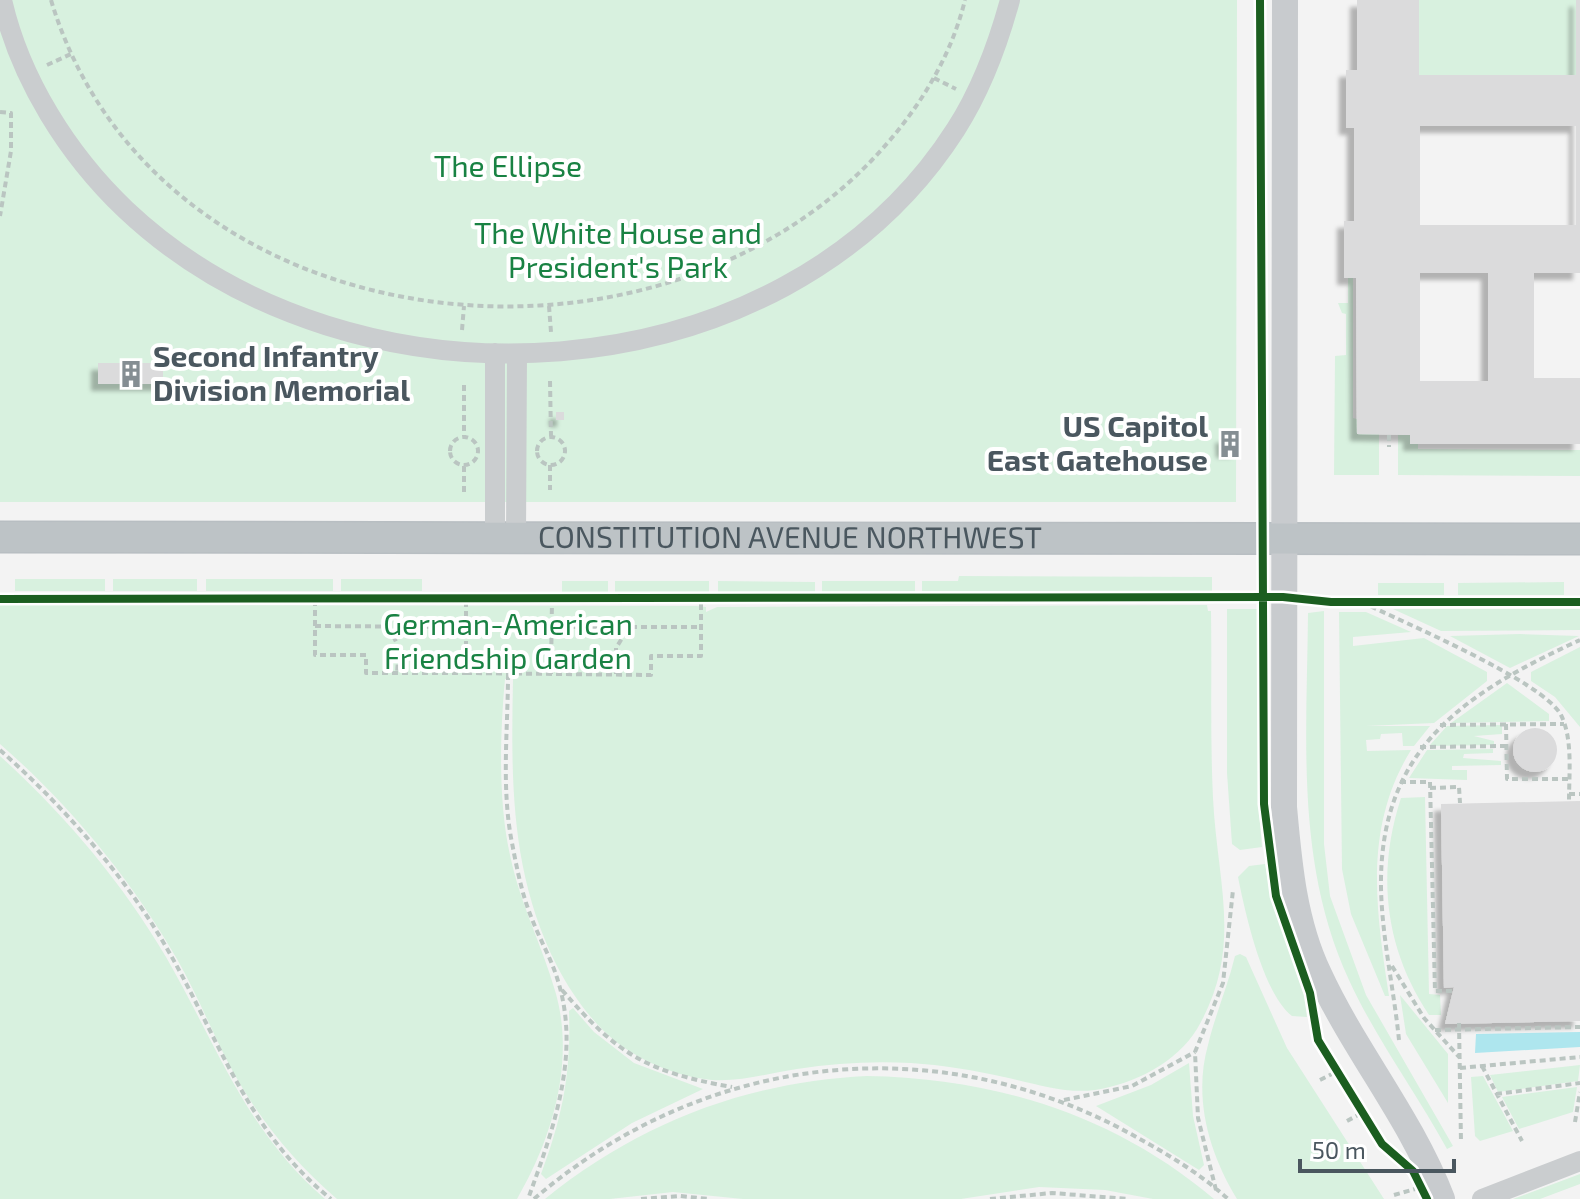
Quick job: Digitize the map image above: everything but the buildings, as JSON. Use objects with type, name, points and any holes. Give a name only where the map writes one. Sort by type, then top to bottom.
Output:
[{"type":"highway","name":"CONSTITUTION AVENUE NORTHWEST","points":[[0,537],[1580,539]]},
{"type":"main road","points":[[1285,0],[1284,807],[1296,903],[1318,973],[1410,1130],[1434,1198]]},
{"type":"street","points":[[2,0],[28,72],[64,135],[112,197],[162,242],[243,292],[333,328],[409,346],[517,354],[607,346],[675,329],[742,305],[827,258],[898,200],[940,153],[975,95],[1010,0]]},
{"type":"street","points":[[495,353],[505,537]]},
{"type":"street","points":[[505,537],[517,354]]},
{"type":"street","points":[[1482,1199],[1580,1161]]},
{"type":"path","points":[[51,0],[71,54],[100,104],[142,157],[191,203],[274,256],[324,277],[386,294],[464,306],[549,306],[613,298],[663,286],[725,262],[790,229],[842,189],[883,149],[934,78],[965,0]]},
{"type":"path","points":[[47,65],[71,54]]},
{"type":"path","points":[[934,78],[956,89]]},
{"type":"path","points":[[0,112],[11,113],[20,105]]},
{"type":"path","points":[[0,216],[11,151],[11,113]]},
{"type":"path","points":[[462,332],[464,306]]},
{"type":"path","points":[[549,306],[551,332]]},
{"type":"path","points":[[550,381],[551,436]]},
{"type":"path","points":[[464,385],[464,436]]},
{"type":"path","points":[[1389,435],[1389,447]]},
{"type":"path","points":[[464,436],[474,440],[478,454],[473,462],[464,466],[455,463],[449,451],[456,439],[464,436]]},
{"type":"path","points":[[550,465],[540,460],[537,452],[539,443],[551,436]]},
{"type":"path","points":[[550,465],[561,460],[565,452],[562,443],[551,436]]},
{"type":"path","points":[[550,465],[550,490]]},
{"type":"path","points":[[464,466],[464,492]]},
{"type":"path","points":[[315,600],[315,655],[366,655],[366,673],[651,675],[651,656],[701,656],[701,600]]},
{"type":"path","points":[[466,600],[466,673]]},
{"type":"path","points":[[551,674],[552,600]]},
{"type":"path","points":[[1362,602],[1433,634],[1509,676],[1560,713],[1564,724],[1569,801]]},
{"type":"path","points":[[315,626],[466,627]]},
{"type":"path","points":[[389,627],[399,648],[397,673]]},
{"type":"path","points":[[551,627],[701,627]]},
{"type":"path","points":[[616,674],[616,648],[629,627]]},
{"type":"path","points":[[1399,1040],[1383,913],[1382,865],[1388,815],[1400,782],[1420,747],[1440,725],[1479,692],[1580,640]]},
{"type":"path","points":[[508,674],[506,771],[511,838],[524,896],[560,988],[566,1023],[564,1078],[550,1137],[528,1199]]},
{"type":"path","points":[[1506,724],[1507,779],[1569,779]]},
{"type":"path","points":[[1440,725],[1564,724]]},
{"type":"path","points":[[1420,747],[1506,746]]},
{"type":"path","points":[[0,750],[71,822],[140,907],[162,940],[251,1109],[303,1174],[331,1199]]},
{"type":"path","points":[[1400,782],[1430,782],[1435,991],[1453,991]]},
{"type":"path","points":[[1430,788],[1459,787],[1460,803]]},
{"type":"path","points":[[1569,794],[1580,794]]},
{"type":"path","points":[[1216,1190],[1198,1118],[1195,1052],[1223,983],[1233,890]]},
{"type":"path","points":[[1391,963],[1435,1030],[1460,1058]]},
{"type":"path","points":[[560,988],[609,1041],[628,1054],[669,1074],[734,1088]]},
{"type":"path","points":[[1435,1030],[1459,1026],[1580,1027]]},
{"type":"path","points":[[1459,1026],[1461,1142]]},
{"type":"path","points":[[1062,1100],[1132,1086],[1195,1052]]},
{"type":"path","points":[[1460,1068],[1580,1057]]},
{"type":"path","points":[[1331,1061],[1343,1081]]},
{"type":"path","points":[[1482,1066],[1522,1141]]},
{"type":"path","points":[[534,1199],[591,1155],[630,1132],[690,1104],[734,1088],[818,1071],[905,1068],[974,1078],[1062,1100],[1166,1153],[1228,1199]]},
{"type":"path","points":[[1320,1080],[1332,1074]]},
{"type":"path","points":[[1496,1094],[1580,1083]]},
{"type":"path","points":[[1575,1122],[1580,1092]]},
{"type":"path","points":[[1356,1102],[1369,1122]]},
{"type":"path","points":[[1347,1121],[1358,1115]]},
{"type":"path","points":[[1394,1195],[1416,1184],[1434,1198]]},
{"type":"path","points":[[990,1199],[1077,1193],[1128,1199]]},
{"type":"path","points":[[641,1199],[709,1199]]},
{"type":"green space","name":"The White House and President's Park","points":[[0,0],[1237,0],[1236,502],[0,502]]},
{"type":"green space","points":[[1419,0],[1576,0],[1576,75],[1419,75]]},
{"type":"green space","points":[[1348,278],[1353,278],[1353,418],[1357,419],[1358,434],[1379,434],[1379,475],[1334,475],[1335,356],[1346,355],[1346,314],[1342,313],[1338,303],[1348,303]]},
{"type":"green space","points":[[1398,435],[1410,435],[1410,443],[1418,444],[1418,449],[1580,450],[1580,476],[1398,475]]},
{"type":"green space","points":[[959,576],[1212,577],[1212,594],[922,594],[922,581],[958,581]]},
{"type":"green space","points":[[15,579],[105,579],[105,591],[15,591]]},
{"type":"green space","points":[[113,579],[197,579],[197,591],[113,591]]},
{"type":"green space","points":[[206,579],[333,579],[333,591],[206,591]]},
{"type":"green space","points":[[341,579],[422,579],[422,591],[341,591]]},
{"type":"green space","points":[[562,581],[608,581],[608,594],[562,594]]},
{"type":"green space","points":[[615,581],[709,581],[709,594],[615,594]]},
{"type":"green space","points":[[718,581],[815,582],[815,594],[718,594]]},
{"type":"green space","points":[[822,581],[915,581],[915,593],[822,593]]},
{"type":"green space","points":[[1564,582],[1564,595],[1458,595],[1458,583]]},
{"type":"green space","points":[[1378,583],[1444,583],[1444,595],[1378,595]]},
{"type":"green space","name":"German-American Friendship Garden","points":[[0,605],[696,606],[706,607],[706,612],[717,607],[1207,605],[1208,611],[1211,611],[1213,798],[1224,915],[1220,971],[1211,1000],[1197,1029],[1166,1062],[1124,1083],[1095,1090],[1061,1089],[969,1070],[911,1063],[840,1064],[712,1080],[687,1076],[651,1063],[619,1044],[592,1018],[563,977],[542,931],[522,861],[512,753],[513,679],[505,679],[501,767],[506,834],[514,873],[551,977],[561,1020],[561,1073],[550,1126],[517,1199],[337,1199],[306,1170],[253,1104],[231,1068],[177,959],[140,900],[75,818],[0,744]]},
{"type":"green space","points":[[1227,609],[1258,609],[1259,617],[1258,799],[1262,847],[1240,850],[1232,844],[1227,773]]},
{"type":"green space","points":[[1393,609],[1580,609],[1580,630],[1441,631]]},
{"type":"green space","points":[[1324,611],[1324,844],[1330,896],[1366,995],[1453,1146],[1447,1149],[1349,980],[1332,936],[1320,891],[1308,799],[1306,706],[1308,613]]},
{"type":"green space","points":[[1339,612],[1366,612],[1411,632],[1353,637],[1353,646],[1424,638],[1487,672],[1487,681],[1434,723],[1366,726],[1430,726],[1414,746],[1403,746],[1402,733],[1381,734],[1380,739],[1366,740],[1367,751],[1411,750],[1385,809],[1377,870],[1380,932],[1389,996],[1385,996],[1351,914],[1342,869]]},
{"type":"green space","points":[[1450,636],[1579,636],[1510,668]]},
{"type":"green space","points":[[1580,647],[1580,727],[1555,697],[1531,681],[1531,672]]},
{"type":"green space","points":[[1507,683],[1549,714],[1549,721],[1451,723]]},
{"type":"green space","points":[[1502,725],[1502,734],[1474,736],[1494,741],[1494,745],[1429,746],[1447,726]]},
{"type":"green space","points":[[1493,749],[1493,753],[1464,754],[1463,758],[1501,761],[1501,765],[1452,766],[1452,770],[1467,770],[1467,780],[1409,778],[1427,750]]},
{"type":"green space","points":[[0,756],[47,801],[111,876],[166,957],[253,1115],[297,1172],[325,1199],[0,1199]]},
{"type":"green space","points":[[1425,797],[1429,994],[1440,995],[1441,1015],[1429,1015],[1403,964],[1394,937],[1387,883],[1393,826],[1401,798]]},
{"type":"green space","points":[[1265,864],[1270,892],[1304,995],[1307,1017],[1292,1016],[1272,990],[1251,931],[1238,877],[1249,866]]},
{"type":"green space","points":[[1240,954],[1246,957],[1287,1048],[1384,1199],[1237,1199],[1219,1163],[1206,1125],[1202,1085],[1211,1034],[1235,956]]},
{"type":"green space","points":[[1400,995],[1448,1054],[1448,1103],[1406,1034]]},
{"type":"green space","points":[[573,1008],[594,1032],[634,1063],[703,1089],[632,1123],[546,1179],[541,1174],[564,1094],[569,1054],[569,1011]]},
{"type":"green space","points":[[1189,1063],[1193,1116],[1204,1165],[1199,1170],[1096,1106],[1151,1085]]},
{"type":"green space","points":[[1580,1065],[1578,1081],[1498,1092],[1490,1075]]},
{"type":"green space","points":[[867,1076],[961,1084],[1051,1107],[1136,1145],[1214,1199],[1153,1199],[1105,1190],[1039,1187],[961,1199],[743,1199],[673,1192],[610,1199],[545,1199],[618,1149],[696,1111],[779,1087]]},
{"type":"green space","points":[[1483,1076],[1513,1131],[1480,1141],[1475,1136],[1471,1077]]},
{"type":"green space","points":[[1577,1087],[1573,1112],[1519,1129],[1502,1097]]},
{"type":"green space","points":[[1580,1174],[1580,1184],[1540,1199],[1513,1199]]},
{"type":"water","points":[[1580,1032],[1580,1047],[1475,1053],[1476,1034]]},
{"type":"cycle path","points":[[1260,0],[1264,804],[1276,896],[1310,993],[1318,1040],[1382,1144],[1413,1171],[1427,1199]]},
{"type":"cycle path","points":[[0,599],[1283,597],[1331,602],[1580,602]]},
{"type":"place","name":"Second Infantry Division Memorial","points":[[131,374]]},
{"type":"place","name":"US Capitol East Gatehouse","points":[[1230,444]]},
{"type":"park label","name":"The Ellipse","points":[[508,167]]}]
